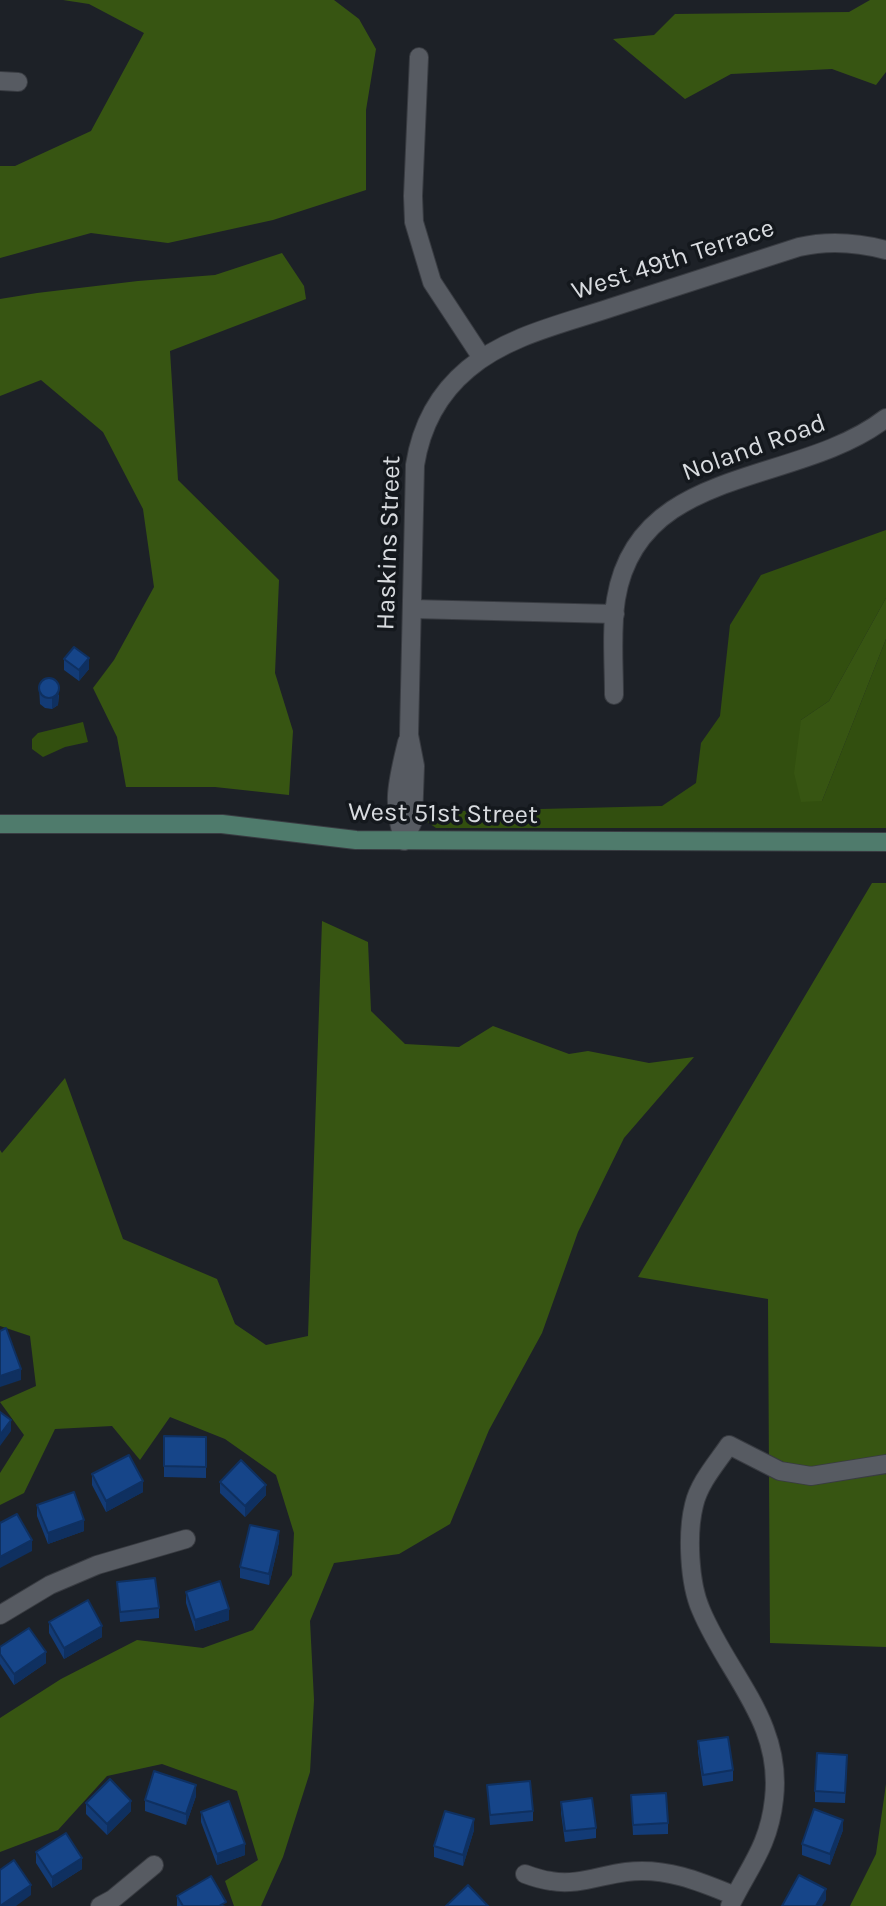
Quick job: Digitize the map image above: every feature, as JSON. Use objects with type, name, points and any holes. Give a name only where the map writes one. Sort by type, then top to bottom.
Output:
[{"type":"street","points":[[419,57],[414,222],[432,282],[482,358]]},
{"type":"street","points":[[0,81],[19,82]]},
{"type":"street","name":"West 49th Terrace","points":[[482,358],[531,334],[799,247],[821,242],[841,242],[886,250]]},
{"type":"street","name":"Haskins Street","points":[[404,841],[396,819],[397,783],[409,736],[415,476],[420,438],[427,419],[452,384],[482,358]]},
{"type":"street","name":"Noland Road","points":[[614,695],[615,614],[619,585],[639,541],[657,520],[680,503],[700,493],[824,452],[845,443],[886,418]]},
{"type":"street","points":[[412,609],[615,614]]},
{"type":"street","name":"West 51st Street","points":[[0,824],[222,824],[341,840],[886,842]]},
{"type":"street","points":[[525,1874],[553,1882],[581,1881],[627,1871],[660,1871],[691,1878],[732,1901],[752,1869],[766,1838],[775,1798],[773,1760],[764,1723],[699,1607],[692,1573],[690,1536],[694,1504],[708,1474],[729,1446],[780,1471],[811,1476],[886,1464]]},
{"type":"street","points":[[0,1615],[50,1585],[97,1565],[187,1539]]},
{"type":"street","points":[[100,1906],[113,1899],[154,1865]]},
{"type":"green space","points":[[63,0],[334,0],[359,19],[376,49],[366,110],[366,190],[273,220],[168,243],[91,233],[0,258],[0,166],[15,166],[91,131],[144,33],[89,4]]},
{"type":"green space","points":[[870,0],[886,0],[886,72],[876,85],[832,69],[731,74],[685,99],[613,39],[654,35],[675,14],[849,12]]},
{"type":"green space","points":[[282,253],[304,286],[306,299],[170,351],[178,480],[279,580],[275,673],[293,731],[289,795],[215,787],[126,787],[117,737],[93,688],[114,660],[154,587],[143,509],[103,432],[41,380],[0,396],[0,299],[138,281],[215,275]]},
{"type":"green space","points":[[886,530],[886,598],[829,701],[801,720],[822,801],[886,639],[886,828],[436,828],[423,819],[420,812],[662,806],[696,783],[701,743],[720,716],[730,625],[761,575]]},
{"type":"green space","points":[[886,598],[886,639],[822,801],[801,802],[794,773],[801,720],[829,701]]},
{"type":"green space","points":[[83,722],[88,742],[65,747],[43,757],[32,749],[32,739],[38,733]]},
{"type":"green space","points":[[872,883],[886,883],[886,1647],[770,1643],[768,1299],[638,1277]]},
{"type":"green space","points":[[322,921],[368,942],[371,1011],[405,1044],[459,1047],[493,1026],[569,1054],[588,1051],[649,1063],[694,1057],[624,1138],[578,1232],[542,1333],[489,1430],[450,1524],[399,1554],[334,1563],[310,1621],[314,1700],[310,1772],[283,1857],[261,1906],[234,1906],[225,1881],[258,1860],[237,1791],[162,1764],[107,1776],[58,1830],[0,1852],[0,1718],[61,1679],[137,1640],[203,1648],[253,1630],[292,1575],[294,1533],[276,1475],[225,1439],[170,1417],[140,1460],[112,1426],[55,1429],[24,1493],[0,1505],[0,1473],[24,1435],[0,1402],[36,1386],[30,1336],[0,1326],[0,1150],[2,1153],[65,1078],[123,1239],[217,1279],[235,1324],[266,1345],[308,1336]]},
{"type":"green space","points":[[886,1784],[886,1906],[850,1906],[876,1854]]},
{"type":"building","points":[[74,647],[89,658],[79,670],[64,659]]},
{"type":"building","points":[[49,678],[56,681],[59,688],[56,695],[49,698],[42,695],[39,688],[42,681]]},
{"type":"building","points":[[6,1328],[21,1369],[0,1376],[0,1331]]},
{"type":"building","points":[[0,1412],[11,1420],[0,1435]]},
{"type":"building","points":[[164,1436],[206,1437],[206,1467],[164,1466]]},
{"type":"building","points":[[129,1455],[143,1481],[106,1501],[92,1474]]},
{"type":"building","points":[[241,1460],[266,1485],[245,1506],[220,1482]]},
{"type":"building","points":[[74,1492],[84,1520],[48,1533],[37,1505]]},
{"type":"building","points":[[17,1514],[32,1540],[0,1557],[0,1523]]},
{"type":"building","points":[[250,1525],[279,1531],[269,1574],[240,1567]]},
{"type":"building","points":[[155,1578],[159,1608],[120,1612],[117,1582]]},
{"type":"building","points":[[220,1581],[229,1609],[195,1620],[186,1592]]},
{"type":"building","points":[[88,1600],[102,1626],[64,1648],[49,1622]]},
{"type":"building","points":[[29,1628],[46,1652],[14,1674],[0,1654],[0,1647]]},
{"type":"building","points":[[728,1737],[733,1770],[703,1775],[698,1741]]},
{"type":"building","points":[[817,1753],[847,1755],[845,1793],[815,1791]]},
{"type":"building","points":[[154,1771],[196,1785],[186,1814],[145,1800]]},
{"type":"building","points":[[110,1779],[131,1801],[107,1824],[86,1803]]},
{"type":"building","points":[[530,1781],[533,1811],[490,1815],[487,1785]]},
{"type":"building","points":[[666,1793],[668,1823],[633,1825],[631,1795]]},
{"type":"building","points":[[592,1798],[596,1828],[565,1831],[561,1802]]},
{"type":"building","points":[[229,1801],[245,1844],[217,1854],[201,1812]]},
{"type":"building","points":[[814,1809],[843,1820],[830,1854],[802,1844]]},
{"type":"building","points":[[445,1811],[474,1819],[463,1855],[434,1846]]},
{"type":"building","points":[[66,1833],[82,1858],[52,1877],[36,1852]]},
{"type":"building","points":[[14,1860],[31,1885],[0,1906],[0,1870]]},
{"type":"building","points":[[799,1875],[826,1889],[816,1906],[782,1906]]},
{"type":"building","points":[[211,1876],[226,1902],[219,1906],[183,1906],[177,1896]]},
{"type":"building","points":[[468,1885],[488,1906],[446,1906]]}]
